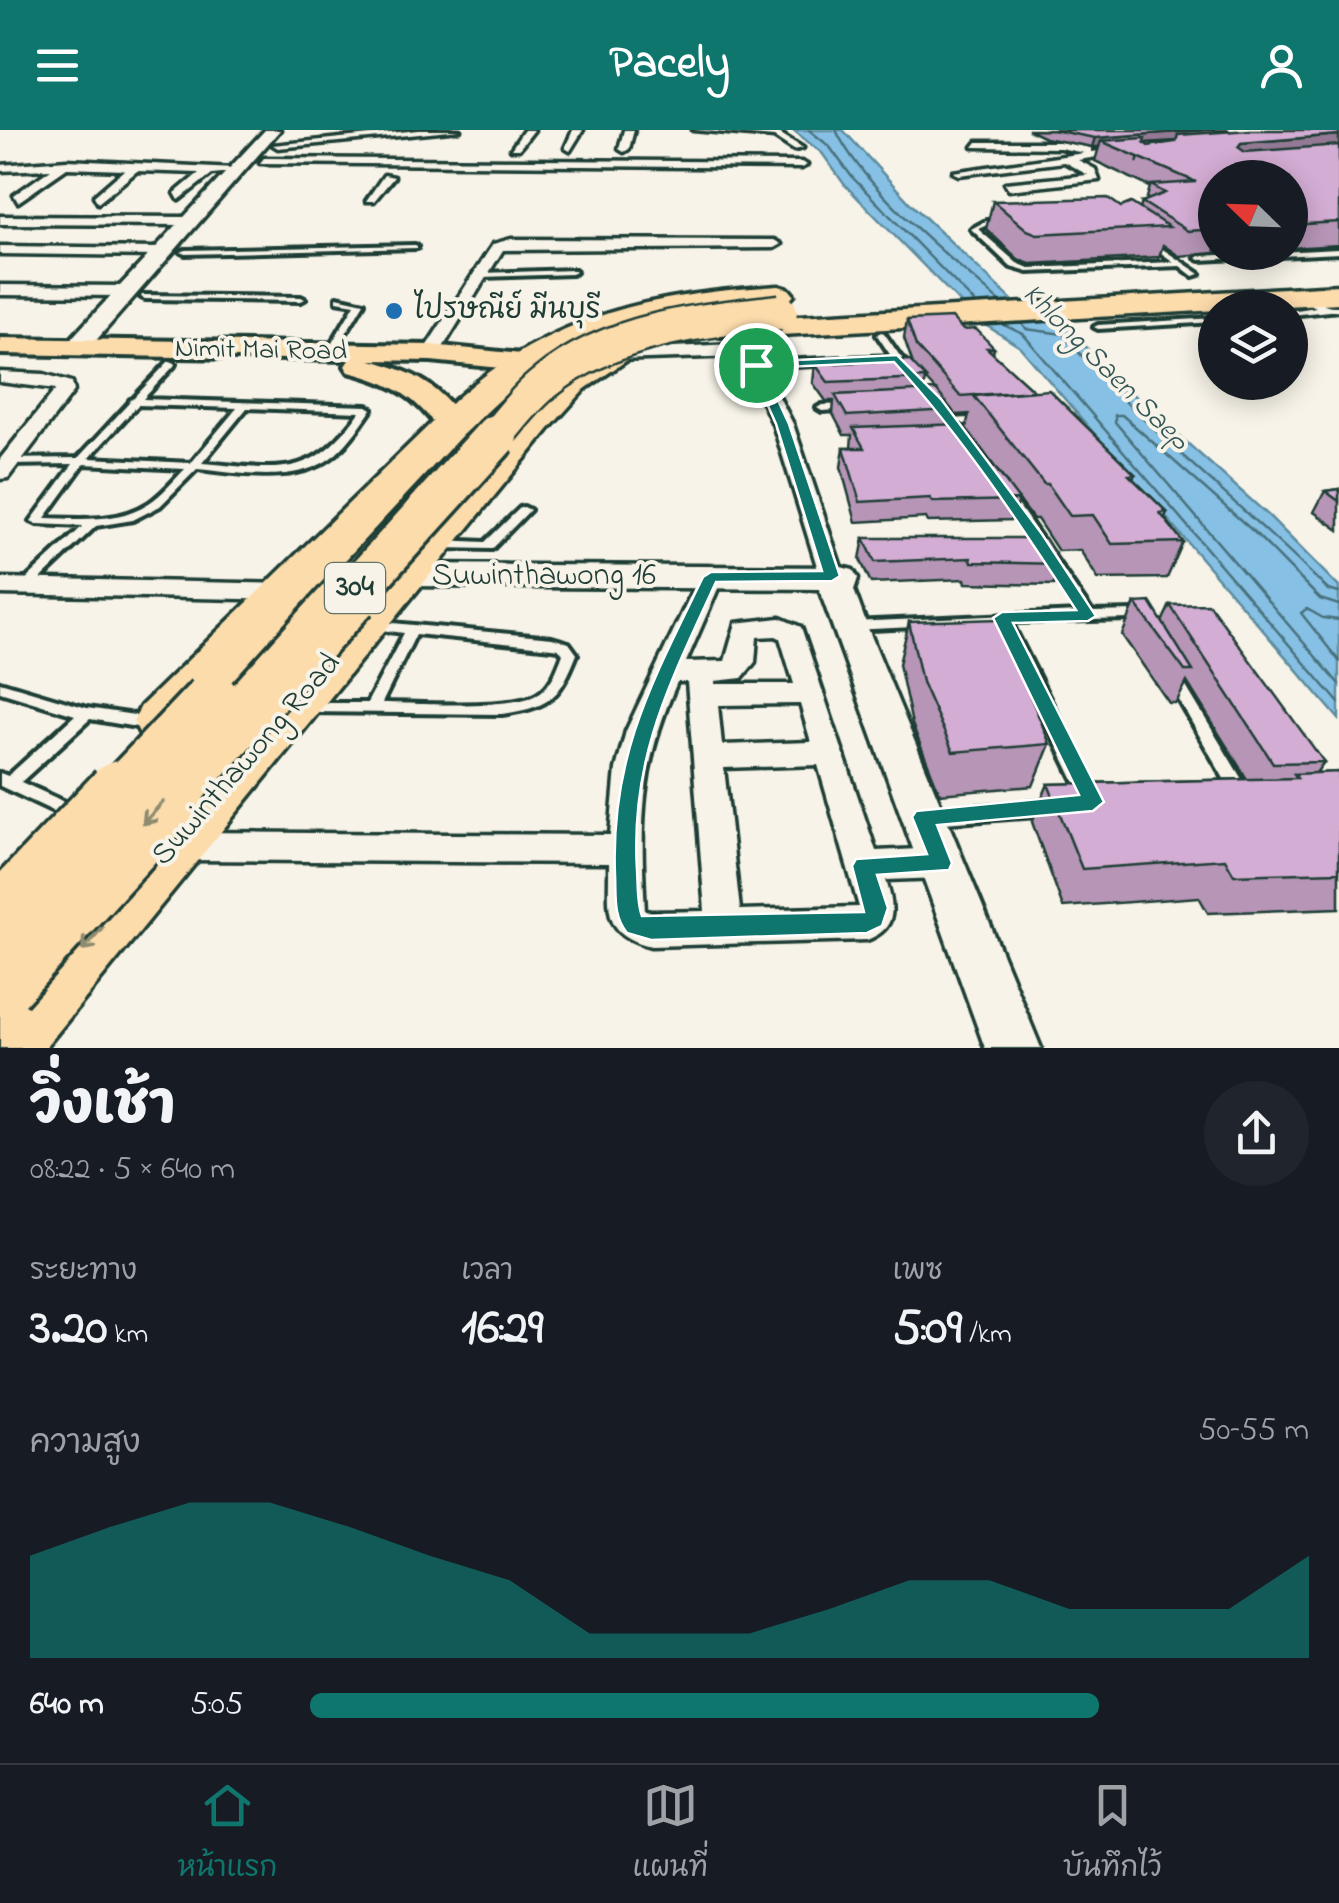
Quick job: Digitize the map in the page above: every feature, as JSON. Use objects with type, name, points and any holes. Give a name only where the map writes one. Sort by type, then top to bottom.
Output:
[{"type":"highway","points":[[1002,284],[1136,277],[1192,265],[1339,266]]},
{"type":"highway","name":"Suwinthawong Road","points":[[0,1044],[290,708],[388,627],[417,559],[544,375],[580,332],[667,306],[771,295],[804,308]]},
{"type":"highway","name":"Suwinthawong Road","points":[[0,882],[452,426],[544,375],[677,336],[804,308],[1173,302],[1322,295]]},
{"type":"highway","name":"Suwinthawong Road","points":[[0,922],[450,450],[533,372],[576,344],[642,320],[716,308],[1322,295]]},
{"type":"highway","name":"Suwinthawong Road","points":[[0,982],[515,410],[545,382],[597,350],[651,330],[729,316],[1322,295]]},
{"type":"highway","name":"304","points":[[86,796],[146,763],[172,760],[190,765],[203,776],[190,826]]},
{"type":"main road","points":[[76,348],[184,252],[264,162],[280,135]]},
{"type":"main road","points":[[107,348],[159,252],[236,171],[280,135]]},
{"type":"main road","points":[[440,353],[512,347],[580,332]]},
{"type":"main road","name":"Nimit Mai Road","points":[[0,346],[440,353],[544,375]]},
{"type":"main road","name":"Nimit Mai Road","points":[[0,362],[359,366],[544,375]]},
{"type":"main road","points":[[359,366],[420,386],[439,404],[452,426]]},
{"type":"main road","name":"Suwinthawong 16","points":[[417,559],[711,577],[832,576]]},
{"type":"main road","points":[[832,576],[841,578],[836,590],[849,626],[1014,1048]]},
{"type":"street","points":[[361,140],[371,130]]},
{"type":"street","points":[[280,135],[402,142],[421,132],[455,130]]},
{"type":"street","points":[[516,147],[529,130]]},
{"type":"street","points":[[570,148],[578,130]]},
{"type":"street","points":[[624,149],[629,130]]},
{"type":"street","points":[[698,130],[776,134],[798,148]]},
{"type":"street","points":[[732,130],[733,150]]},
{"type":"street","points":[[976,145],[1060,144],[1097,153]]},
{"type":"street","points":[[958,172],[1148,150]]},
{"type":"street","points":[[0,165],[19,151]]},
{"type":"street","points":[[18,198],[82,151]]},
{"type":"street","points":[[1009,186],[1096,178],[1092,170],[1066,158]]},
{"type":"street","points":[[264,162],[801,166]]},
{"type":"street","points":[[0,165],[236,171]]},
{"type":"street","points":[[98,199],[135,166]]},
{"type":"street","points":[[179,196],[208,171]]},
{"type":"street","points":[[370,177],[408,178]]},
{"type":"street","points":[[370,198],[388,178]]},
{"type":"street","points":[[0,220],[187,222]]},
{"type":"street","points":[[440,353],[498,247],[511,243],[774,244]]},
{"type":"street","points":[[0,250],[159,252]]},
{"type":"street","points":[[0,290],[140,293]]},
{"type":"street","points":[[616,355],[732,348],[748,353],[783,424],[832,576]]},
{"type":"street","points":[[0,377],[44,379],[65,386],[65,392],[4,467]]},
{"type":"street","points":[[702,684],[738,669],[745,629],[780,627],[792,634],[877,908],[874,918],[867,923],[651,929],[635,925],[628,917],[625,849],[634,751],[711,577]]},
{"type":"street","points":[[21,583],[290,592]]},
{"type":"street","points":[[666,672],[702,684],[811,694]]},
{"type":"street","points":[[702,684],[724,927]]},
{"type":"street","points":[[708,757],[828,753]]},
{"type":"street","points":[[190,826],[625,849]]},
{"type":"street","points":[[864,866],[941,863]]},
{"type":"lane","points":[[1023,220],[986,222],[974,230],[1014,265],[1028,270],[1192,265],[1339,251]]},
{"type":"lane","points":[[1135,233],[1192,265]]},
{"type":"lane","points":[[184,252],[414,248]]},
{"type":"lane","points":[[481,275],[572,272]]},
{"type":"lane","points":[[140,293],[301,298]]},
{"type":"lane","points":[[1322,295],[1339,308]]},
{"type":"lane","points":[[330,353],[360,302],[340,298]]},
{"type":"lane","points":[[1098,327],[1198,321]]},
{"type":"lane","points":[[881,334],[921,383]]},
{"type":"lane","points":[[756,365],[897,358]]},
{"type":"lane","points":[[171,364],[80,461],[37,521],[129,518],[156,504],[194,466],[245,404]]},
{"type":"lane","points":[[4,467],[80,461],[307,470],[335,452],[367,409],[133,402]]},
{"type":"lane","points":[[822,408],[857,406]]},
{"type":"lane","points":[[963,436],[948,417],[1002,419]]},
{"type":"lane","points":[[994,480],[1088,616]]},
{"type":"lane","points":[[417,559],[488,546],[524,510]]},
{"type":"lane","points":[[21,583],[93,522]]},
{"type":"lane","points":[[849,626],[1153,614]]},
{"type":"lane","points":[[1136,615],[1146,632]]},
{"type":"lane","points":[[1002,618],[1092,803]]},
{"type":"lane","points":[[290,708],[502,709],[527,706],[557,688],[570,654],[564,646],[552,644],[388,627],[372,708]]},
{"type":"lane","points":[[1166,666],[1246,801]]},
{"type":"lane","points":[[0,687],[86,713],[158,725]]},
{"type":"lane","points":[[5,780],[86,713]]},
{"type":"lane","points":[[5,780],[86,796]]},
{"type":"lane","points":[[923,817],[1058,808]]},
{"type":"water","points":[[793,130],[843,130],[911,204],[1032,319],[1068,324],[1102,367],[1269,516],[1339,587],[1339,719],[1020,347],[976,319],[844,184],[822,153]]},
{"type":"building","points":[[1053,130],[1204,130],[1095,138]]},
{"type":"building","points":[[1250,130],[1339,132],[1241,143],[1238,147],[1245,152],[1339,145],[1339,222],[1308,224],[1308,160],[1198,160],[1198,230],[1188,231],[1142,202],[1165,193],[1151,185],[1196,182],[1101,141],[1145,138],[1148,146],[1176,142],[1178,135]]},
{"type":"building","points":[[1108,198],[1121,207],[1131,203],[1169,227],[1037,234],[993,201]]},
{"type":"building","points":[[952,318],[963,330],[976,329],[994,348],[987,348],[1034,391],[960,396],[916,346],[907,320]]},
{"type":"building","points":[[909,360],[926,378],[828,382],[815,364]]},
{"type":"building","points":[[936,390],[952,410],[847,416],[835,395]]},
{"type":"building","points":[[1049,390],[1135,474],[1129,475],[1167,512],[1160,513],[1183,542],[1112,544],[1093,515],[1070,516],[974,396]]},
{"type":"building","points":[[962,424],[1019,500],[933,502],[930,498],[860,502],[844,448],[864,448],[853,428]]},
{"type":"building","points":[[1339,489],[1339,501],[1325,491]]},
{"type":"building","points":[[864,538],[1045,538],[1061,564],[972,562],[971,558],[875,562]]},
{"type":"building","points":[[1150,602],[1193,671],[1185,671],[1135,603]]},
{"type":"building","points":[[1209,604],[1324,762],[1273,763],[1170,605]]},
{"type":"building","points":[[999,619],[1050,744],[953,752],[922,682],[909,622]]},
{"type":"building","points":[[1339,772],[1339,872],[1234,875],[1225,859],[1082,869],[1048,784],[1297,778],[1294,774]]},
{"type":"place","name":"ไปรษณีย์ มีนบุรี","points":[[394,311]]},
{"type":"route","points":[[897,358],[937,402],[1088,616],[1002,618],[1093,802],[923,817],[941,863],[864,866],[877,908],[874,918],[867,923],[651,929],[635,925],[628,917],[625,849],[634,751],[658,689],[711,577],[832,576],[783,424],[756,365],[897,358]]},
{"type":"water label","name":"Khlong Saen Saep","points":[[1105,368]]}]
